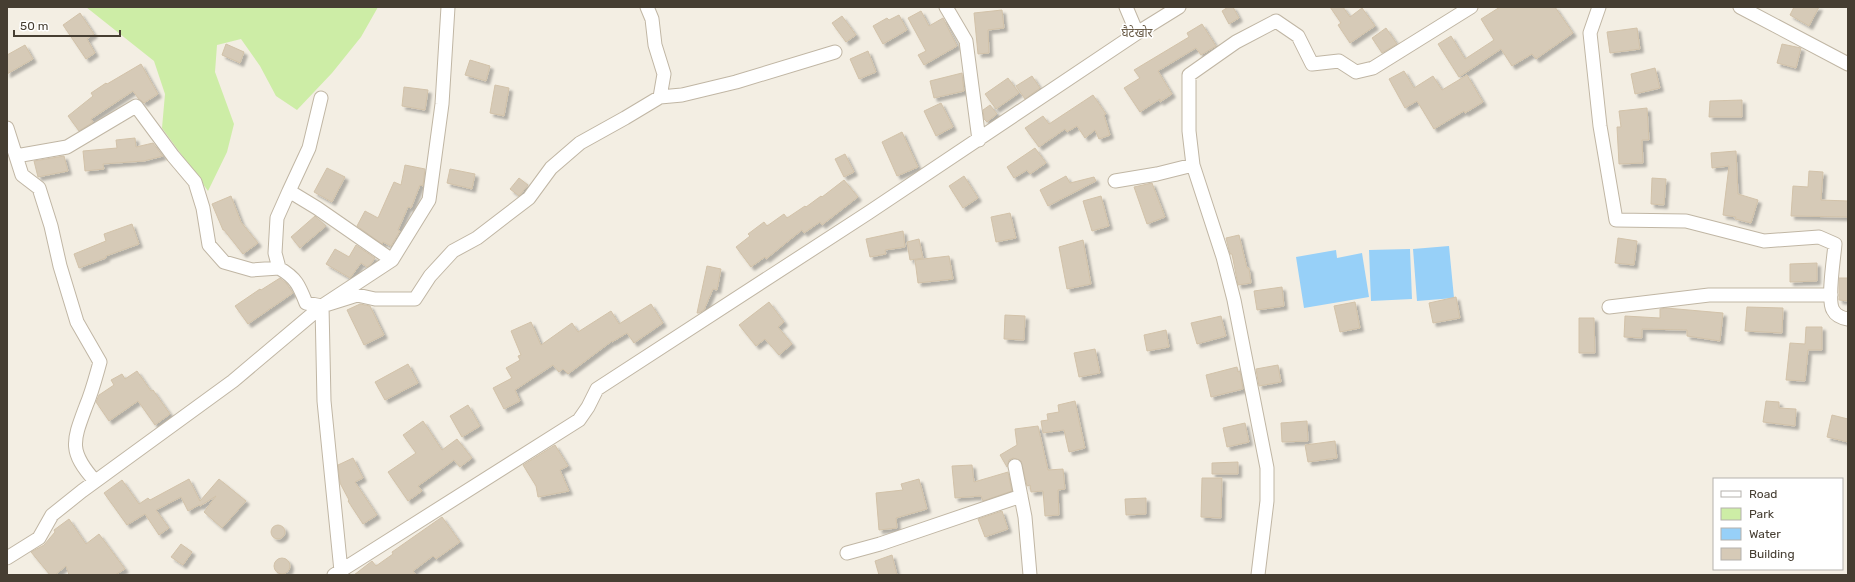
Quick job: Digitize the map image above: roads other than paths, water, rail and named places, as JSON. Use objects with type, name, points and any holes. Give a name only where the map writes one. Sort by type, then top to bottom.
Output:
[{"type":"street","points":[[7,558],[39,538],[52,515],[95,481],[233,381],[322,306],[392,260],[429,200],[442,104],[448,7]]},
{"type":"street","points":[[647,7],[652,19],[655,45],[664,74],[660,97]]},
{"type":"street","points":[[946,7],[966,41],[979,140]]},
{"type":"street","points":[[1126,7],[1137,33]]},
{"type":"street","points":[[322,306],[324,401],[337,573],[578,420],[588,407],[597,389],[979,140],[1137,33],[1179,7]]},
{"type":"street","points":[[1258,575],[1267,501],[1267,468],[1234,300],[1223,258],[1193,165],[1189,131],[1189,75],[1236,42],[1276,21],[1298,36],[1312,64],[1339,61],[1356,72],[1373,68],[1471,7]]},
{"type":"street","points":[[1599,7],[1590,33],[1600,126],[1616,220],[1686,221],[1764,241],[1819,237],[1836,244],[1831,295],[1832,309],[1840,317],[1848,319]]},
{"type":"street","points":[[1740,7],[1848,64]]},
{"type":"street","points":[[16,156],[66,147],[136,106],[194,182],[204,208],[209,245],[224,262],[252,270],[279,268],[298,282],[306,304],[322,306],[357,295],[375,299],[415,298],[430,276],[453,251],[477,238],[529,198],[551,168],[580,143],[626,118],[660,97],[682,95],[736,82],[835,52]]},
{"type":"street","points":[[279,268],[275,253],[277,218],[309,148],[321,98]]},
{"type":"street","points":[[7,128],[22,175],[39,188],[77,322],[100,362],[74,442],[83,467],[95,481]]},
{"type":"street","points":[[1115,181],[1157,174],[1193,165]]},
{"type":"street","points":[[289,191],[392,260]]},
{"type":"street","points":[[1609,307],[1709,294],[1831,295]]},
{"type":"street","points":[[1015,466],[1025,516],[1030,575]]},
{"type":"street","points":[[847,553],[880,544],[1021,496]]},
{"type":"water","points":[[1449,246],[1454,298],[1417,301],[1413,249]]},
{"type":"water","points":[[1410,249],[1412,299],[1371,301],[1369,250]]},
{"type":"water","points":[[1336,250],[1337,258],[1362,253],[1369,297],[1304,308],[1296,257]]},
{"type":"district","name":"घैटेखोर","points":[[1137,33]]}]
